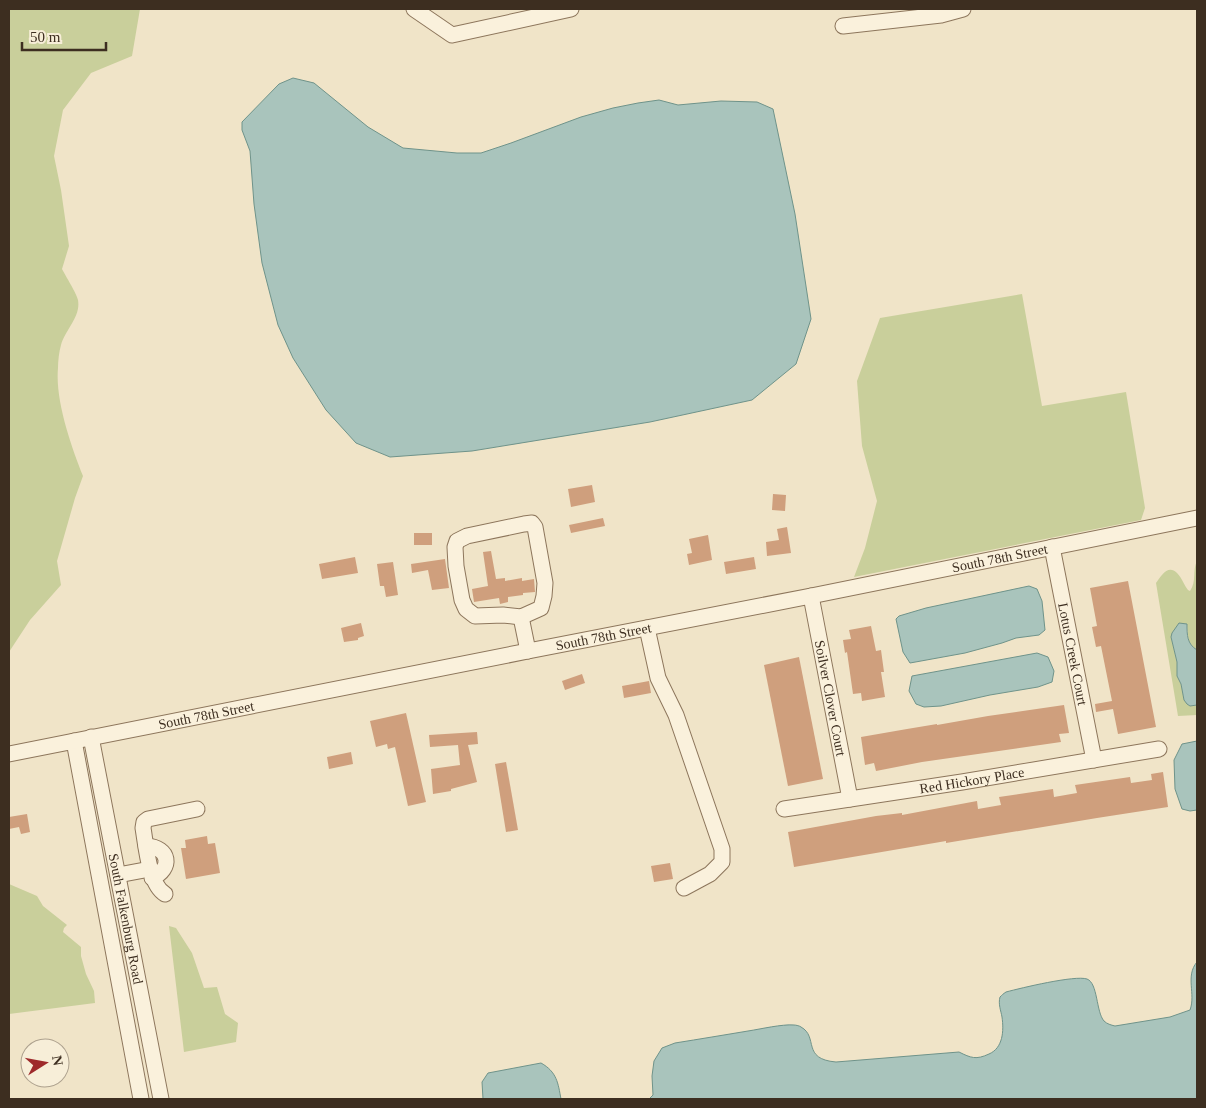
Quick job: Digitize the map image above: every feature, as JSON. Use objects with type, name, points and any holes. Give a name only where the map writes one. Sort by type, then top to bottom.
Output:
[{"type":"street","points":[[414,9],[452,36],[571,9]]},
{"type":"street","points":[[843,26],[941,15],[962,9]]},
{"type":"street","name":"South 78th Street","points":[[9,754],[1197,518]]},
{"type":"street","points":[[532,523],[535,527],[545,583],[544,596],[541,608],[521,617],[503,615],[475,616],[466,609],[462,600],[456,566],[455,547],[457,541],[467,536],[532,523]]},
{"type":"street","name":"Lotus Creek Court","points":[[1052,547],[1094,760]]},
{"type":"street","name":"Soilver Clover Court","points":[[811,596],[850,799]]},
{"type":"street","points":[[521,617],[528,651]]},
{"type":"street","points":[[647,628],[658,678],[676,716],[722,849],[722,862],[710,874],[684,888]]},
{"type":"street","name":"South Falkenburg Road","points":[[91,737],[161,1099]]},
{"type":"street","name":"South Falkenburg Road","points":[[74,741],[141,1099]]},
{"type":"street","name":"Red Hickory Place","points":[[784,809],[1159,750]]},
{"type":"street","points":[[165,894],[160,891],[151,874],[143,828],[144,822],[148,819],[197,809]]},
{"type":"street","points":[[118,876],[151,874]]},
{"type":"green space","points":[[9,9],[140,9],[132,56],[91,73],[63,110],[54,156],[69,246],[62,269],[77,297],[78,306],[75,318],[61,345],[58,359],[58,381],[61,408],[83,476],[57,561],[61,585],[30,620],[9,652]]},
{"type":"green space","points":[[1022,294],[1042,406],[1126,392],[1145,508],[1141,520],[854,577],[865,548],[877,501],[862,446],[857,381],[880,318]]},
{"type":"green space","points":[[1197,561],[1197,650],[1190,642],[1187,624],[1171,637],[1177,662],[1177,676],[1181,684],[1184,700],[1190,706],[1197,705],[1197,715],[1178,716],[1156,583],[1165,572],[1171,570],[1177,573],[1190,591]]},
{"type":"green space","points":[[9,884],[37,896],[43,906],[67,925],[63,932],[81,947],[81,956],[86,974],[94,991],[95,1003],[9,1014]]},
{"type":"green space","points":[[169,926],[176,928],[192,953],[204,988],[217,987],[225,1014],[238,1023],[236,1042],[184,1052]]},
{"type":"water","points":[[293,78],[314,83],[368,127],[403,148],[457,153],[481,153],[581,117],[613,108],[659,100],[678,105],[721,101],[757,102],[773,109],[795,214],[811,319],[796,364],[752,400],[650,422],[472,451],[390,457],[356,443],[326,410],[293,358],[278,325],[262,263],[254,204],[250,151],[242,130],[242,122],[279,84]]},
{"type":"water","points":[[1029,586],[1037,589],[1042,601],[1045,630],[1039,635],[1016,638],[965,653],[910,663],[903,652],[896,619],[899,616],[926,608]]},
{"type":"water","points":[[1179,623],[1187,624],[1189,642],[1197,650],[1197,705],[1190,706],[1184,700],[1181,684],[1177,676],[1177,662],[1171,637]]},
{"type":"water","points":[[1037,653],[1048,657],[1054,671],[1052,682],[1038,687],[941,706],[924,707],[916,704],[909,691],[912,676]]},
{"type":"water","points":[[1197,741],[1197,810],[1190,811],[1182,809],[1175,789],[1174,760],[1182,744]]},
{"type":"water","points":[[1197,962],[1197,1099],[649,1099],[653,1095],[652,1076],[654,1061],[662,1048],[675,1043],[794,1025],[806,1031],[814,1052],[818,1057],[836,1062],[959,1052],[977,1058],[994,1051],[1000,1043],[1003,1028],[999,1000],[1006,992],[1060,980],[1087,979],[1093,986],[1101,1017],[1106,1023],[1115,1026],[1170,1017],[1190,1010],[1192,1004],[1191,979]]},
{"type":"water","points":[[541,1063],[554,1074],[561,1099],[483,1099],[482,1082],[488,1073]]},
{"type":"building","points":[[592,485],[595,502],[571,507],[568,489]]},
{"type":"building","points":[[773,494],[786,495],[785,511],[772,510]]},
{"type":"building","points":[[603,518],[605,526],[571,533],[569,525]]},
{"type":"building","points":[[787,527],[791,553],[767,556],[766,542],[779,540],[777,529]]},
{"type":"building","points":[[414,533],[432,533],[432,545],[414,545]]},
{"type":"building","points":[[708,535],[712,560],[689,565],[687,554],[692,553],[689,539]]},
{"type":"building","points":[[491,551],[496,579],[505,578],[505,581],[522,578],[522,581],[534,579],[535,592],[508,597],[508,602],[500,604],[499,598],[474,602],[472,589],[488,586],[483,552]]},
{"type":"building","points":[[355,557],[358,573],[322,579],[319,564]]},
{"type":"building","points":[[754,557],[756,569],[726,574],[724,562]]},
{"type":"building","points":[[445,559],[449,588],[432,590],[428,570],[412,573],[411,564]]},
{"type":"building","points":[[393,562],[398,595],[386,597],[384,586],[380,586],[377,564]]},
{"type":"building","points":[[1128,581],[1156,727],[1118,734],[1113,709],[1096,712],[1095,704],[1112,701],[1101,646],[1096,647],[1092,627],[1097,626],[1090,588]]},
{"type":"building","points":[[361,623],[364,636],[358,638],[358,640],[344,642],[341,628]]},
{"type":"building","points":[[871,626],[876,651],[881,650],[884,672],[881,672],[885,697],[862,701],[861,693],[853,694],[847,652],[845,653],[843,640],[851,639],[849,630]]},
{"type":"building","points":[[799,657],[823,779],[788,786],[764,665]]},
{"type":"building","points":[[582,674],[585,683],[565,690],[562,681]]},
{"type":"building","points":[[649,681],[651,693],[624,698],[622,686]]},
{"type":"building","points":[[1064,705],[1069,733],[1059,734],[1061,742],[922,762],[876,771],[874,763],[865,765],[861,737]]},
{"type":"building","points":[[406,713],[426,802],[408,806],[395,747],[388,749],[387,744],[376,747],[370,721]]},
{"type":"building","points":[[477,732],[478,744],[468,745],[477,782],[451,789],[451,791],[433,794],[431,769],[460,765],[458,745],[430,747],[429,735]]},
{"type":"building","points":[[351,752],[353,764],[329,769],[327,757]]},
{"type":"building","points":[[506,762],[518,830],[506,832],[495,764]]},
{"type":"building","points":[[1163,772],[1168,807],[946,843],[946,841],[794,867],[788,832],[876,816],[902,813],[902,815],[977,801],[978,809],[1001,805],[999,797],[1053,789],[1054,797],[1077,793],[1075,785],[1130,777],[1131,783],[1152,780],[1151,774]]},
{"type":"building","points":[[27,814],[30,832],[21,834],[19,827],[9,829],[9,817]]},
{"type":"building","points":[[207,836],[208,844],[215,843],[220,873],[186,879],[181,848],[186,848],[185,840]]},
{"type":"building","points":[[670,863],[673,879],[654,882],[651,866]]}]
